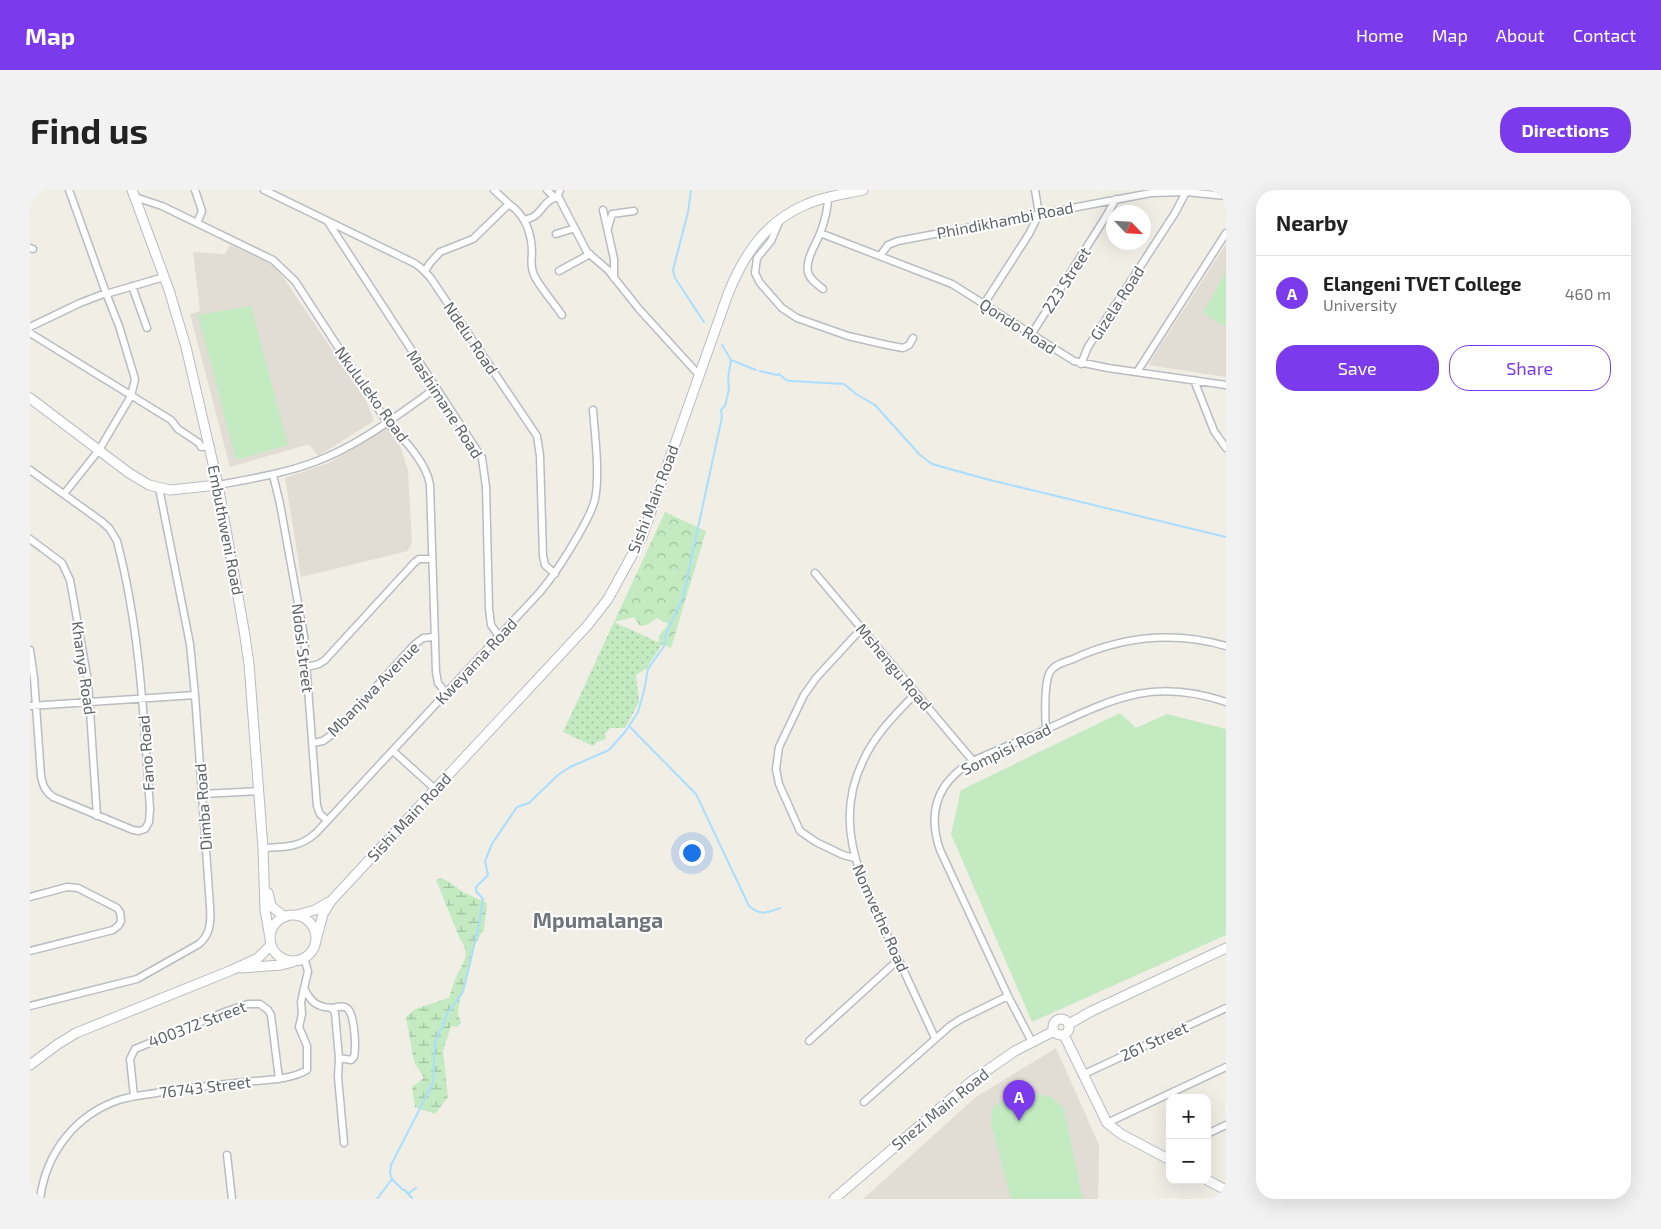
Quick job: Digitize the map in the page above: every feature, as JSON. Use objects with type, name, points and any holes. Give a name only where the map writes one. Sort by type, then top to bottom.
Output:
[{"type":"street","points":[[64,494],[99,450],[131,396],[135,384],[134,374],[119,326],[68,190]]},
{"type":"street","points":[[195,190],[202,211],[197,223]]},
{"type":"street","name":"Ndelu Road","points":[[264,190],[414,263],[430,277],[537,436],[540,456],[543,556],[545,565],[555,574]]},
{"type":"street","points":[[494,190],[517,210],[525,220],[531,237],[531,264],[535,277],[562,315]]},
{"type":"street","points":[[547,190],[563,203],[580,239],[590,254],[614,278],[639,309],[699,375]]},
{"type":"street","points":[[525,220],[533,217],[549,200],[556,197],[560,190]]},
{"type":"street","name":"Sishi Main Road","points":[[315,944],[323,914],[331,901],[587,626],[608,599],[645,528],[736,274],[754,244],[781,219],[808,203],[863,190]]},
{"type":"street","points":[[984,304],[1029,234],[1039,214],[1035,190]]},
{"type":"street","name":"Phindikhambi Road","points":[[880,256],[888,245],[898,241],[1116,199],[1151,193],[1186,192],[1226,196]]},
{"type":"street","name":"Gizela Road","points":[[1081,364],[1088,347],[1176,213],[1186,192]]},
{"type":"street","name":"Nkululeko Road","points":[[133,194],[162,206],[273,260],[283,268],[295,282],[388,422],[405,440],[428,477],[436,677],[441,688],[446,693]]},
{"type":"street","name":"Embuthweni Road","points":[[133,194],[164,277],[186,347],[218,485],[244,630],[252,699],[263,848],[265,910],[270,941]]},
{"type":"street","points":[[823,289],[813,281],[807,269],[827,210],[828,197]]},
{"type":"street","name":"223 Street","points":[[1031,335],[1116,199]]},
{"type":"street","points":[[425,271],[440,252],[473,239],[508,204]]},
{"type":"street","points":[[603,210],[614,259],[614,278]]},
{"type":"street","points":[[608,230],[612,214],[634,211]]},
{"type":"street","points":[[781,219],[771,241],[757,258],[755,273],[760,284],[782,308],[792,316],[848,336],[903,348],[913,338]]},
{"type":"street","name":"Mashimane Road","points":[[328,222],[482,458],[486,487],[489,608],[491,625],[499,636]]},
{"type":"street","points":[[556,234],[575,228]]},
{"type":"street","points":[[1137,372],[1226,232]]},
{"type":"street","name":"Qondo Road","points":[[820,233],[952,284],[1068,359],[1081,364],[1226,385]]},
{"type":"street","points":[[559,271],[590,254]]},
{"type":"street","points":[[30,327],[80,303],[164,277]]},
{"type":"street","points":[[132,286],[147,328]]},
{"type":"street","points":[[30,334],[171,420],[178,429],[199,443],[201,447],[210,446]]},
{"type":"street","points":[[1194,380],[1214,431],[1226,448]]},
{"type":"street","points":[[30,398],[140,480],[159,488],[170,490],[218,485],[273,475],[330,456],[388,422],[436,388]]},
{"type":"street","name":"Kweyama Road","points":[[263,848],[300,844],[308,840],[393,751],[555,574],[586,520],[595,498],[596,464],[593,410]]},
{"type":"street","name":"Fano Road","points":[[30,470],[101,521],[109,528],[117,541],[137,644],[150,809],[149,822],[145,829],[137,831],[97,816],[53,797],[46,792],[41,776],[33,706],[30,650]]},
{"type":"street","name":"Ndosi Street","points":[[273,475],[297,594],[307,667],[318,806],[320,814],[327,820]]},
{"type":"street","name":"Dimba Road","points":[[30,1006],[137,979],[204,940],[208,932],[210,919],[190,644],[159,488]]},
{"type":"street","name":"Khanya Road","points":[[30,539],[62,563],[70,580],[81,637],[90,703],[97,816]]},
{"type":"street","points":[[307,667],[325,660],[414,563],[431,558]]},
{"type":"street","name":"Mshengu Road","points":[[815,573],[973,761]]},
{"type":"street","points":[[854,858],[838,853],[816,842],[800,831],[779,784],[776,769],[779,747],[804,695],[816,678],[862,628]]},
{"type":"street","name":"Mbanjwa Avenue","points":[[313,743],[322,741],[334,733],[414,645],[423,638],[434,637]]},
{"type":"street","points":[[1046,729],[1045,709],[1048,679],[1051,670],[1061,664],[1104,646],[1132,639],[1183,638],[1226,646]]},
{"type":"street","name":"Sompisi Road","points":[[1032,1042],[1008,996],[950,873],[935,836],[934,813],[940,793],[954,775],[973,761],[1106,702],[1159,690],[1208,696],[1226,702]]},
{"type":"street","name":"Nomvethe Road","points":[[916,693],[877,736],[862,762],[851,798],[850,834],[854,858],[866,890],[935,1038]]},
{"type":"street","points":[[33,706],[195,695]]},
{"type":"street","points":[[393,751],[435,789]]},
{"type":"street","points":[[202,794],[259,791]]},
{"type":"street","name":"Embuthweni Road","points":[[265,881],[271,906],[289,916]]},
{"type":"street","points":[[30,897],[73,887],[117,908],[121,916],[119,925],[113,930],[30,951]]},
{"type":"street","name":"Sishi Main Road","points":[[289,916],[315,910],[331,901]]},
{"type":"street","points":[[30,1065],[76,1033],[258,958],[270,941],[274,925],[289,916],[302,917],[313,928],[316,936],[315,944],[311,952],[300,959],[286,964],[232,970]]},
{"type":"street","points":[[270,941],[274,952],[280,957],[287,960],[300,959]]},
{"type":"street","points":[[1069,1024],[1108,1003],[1226,948]]},
{"type":"street","name":"76743 Street","points":[[40,1199],[44,1176],[53,1155],[69,1133],[87,1116],[105,1106],[134,1096],[279,1078],[302,1074],[307,1070],[306,1046],[299,1027],[302,1014],[301,1002],[308,971],[300,959]]},
{"type":"street","points":[[809,1041],[898,959]]},
{"type":"street","points":[[304,988],[308,995],[322,1008],[342,1006],[349,1010],[356,1049],[354,1058],[351,1060],[340,1058]]},
{"type":"street","points":[[864,1102],[935,1038],[961,1019],[1008,996]]},
{"type":"street","name":"400372 Street","points":[[134,1096],[130,1059],[135,1049],[227,1011],[255,1003],[265,1006],[271,1015],[279,1078]]},
{"type":"street","points":[[332,1008],[335,1013],[340,1058],[338,1077],[344,1143]]},
{"type":"street","name":"261 Street","points":[[1082,1075],[1226,1008]]},
{"type":"street","points":[[1062,1019],[1069,1024],[1068,1032],[1064,1035],[1058,1035],[1054,1031],[1054,1025],[1057,1021],[1062,1019]]},
{"type":"street","name":"Shezi Main Road","points":[[834,1199],[973,1080],[1032,1042],[1054,1031]]},
{"type":"street","points":[[1064,1035],[1107,1123],[1121,1134],[1166,1156]]},
{"type":"street","points":[[1107,1123],[1226,1067]]},
{"type":"street","points":[[1211,1132],[1226,1125]]},
{"type":"street","points":[[227,1154],[232,1199]]},
{"type":"street","points":[[1211,1182],[1226,1190]]},
{"type":"shaded area","points":[[1226,244],[1226,377],[1148,365]]},
{"type":"shaded area","points":[[230,245],[271,264],[283,277],[366,400],[374,421],[318,456],[309,444],[230,467],[190,314],[200,311],[193,252],[225,254]]},
{"type":"shaded area","points":[[387,428],[399,442],[408,471],[412,543],[408,551],[301,577],[285,478],[329,463]]},
{"type":"shaded area","points":[[1056,1048],[1099,1145],[1098,1199],[863,1199],[976,1097]]},
{"type":"green space","points":[[1226,271],[1226,327],[1203,313]]},
{"type":"green space","points":[[251,306],[288,445],[236,460],[198,315]]},
{"type":"green space","points":[[665,512],[706,531],[671,648],[659,643],[659,636],[668,624],[657,618],[647,625],[640,626],[634,617],[614,622]]},
{"type":"green space","points":[[614,622],[662,644],[647,668],[636,675],[639,702],[625,728],[610,728],[605,734],[606,739],[597,742],[593,746],[563,732]]},
{"type":"green space","points":[[1120,713],[1136,728],[1167,714],[1226,729],[1226,935],[1032,1022],[951,834],[961,790]]},
{"type":"green space","points":[[442,878],[461,891],[487,903],[484,929],[473,948],[471,964],[460,998],[458,1013],[461,1023],[457,1027],[451,1026],[443,1051],[448,1097],[435,1114],[415,1107],[412,1087],[424,1078],[414,1062],[406,1017],[415,1009],[449,998],[454,980],[464,962],[465,949],[436,880]]},
{"type":"green space","points":[[1025,1091],[1051,1097],[1064,1108],[1083,1199],[1011,1199],[991,1124],[992,1109],[1005,1097]]},
{"type":"waterway","points":[[691,190],[688,212],[673,270],[675,278],[704,322]]},
{"type":"waterway","points":[[722,345],[731,360],[756,370]]},
{"type":"waterway","points":[[377,1199],[392,1179],[390,1173],[391,1165],[433,1083],[435,1043],[448,1012],[463,992],[479,925],[483,899],[476,891],[476,887],[488,875],[485,861],[492,844],[517,807],[529,803],[558,775],[570,767],[609,750],[625,732],[638,712],[648,669],[664,646],[666,634],[683,597],[722,417],[721,410],[725,406],[729,389],[728,378],[731,360]]},
{"type":"waterway","points":[[760,371],[779,374],[786,380],[791,381],[844,384],[856,394],[875,405],[920,455],[932,464],[986,479],[1226,537]]},
{"type":"waterway","points":[[629,726],[696,794],[749,906],[764,913],[780,908]]},
{"type":"waterway","points":[[392,1179],[406,1192],[409,1193],[416,1188]]},
{"type":"waterway","points":[[407,1193],[412,1198]]},
{"type":"place","name":"Elangeni TVET College","points":[[1019,1121]]},
{"type":"district","name":"Mpumalanga","points":[[598,921]]}]
